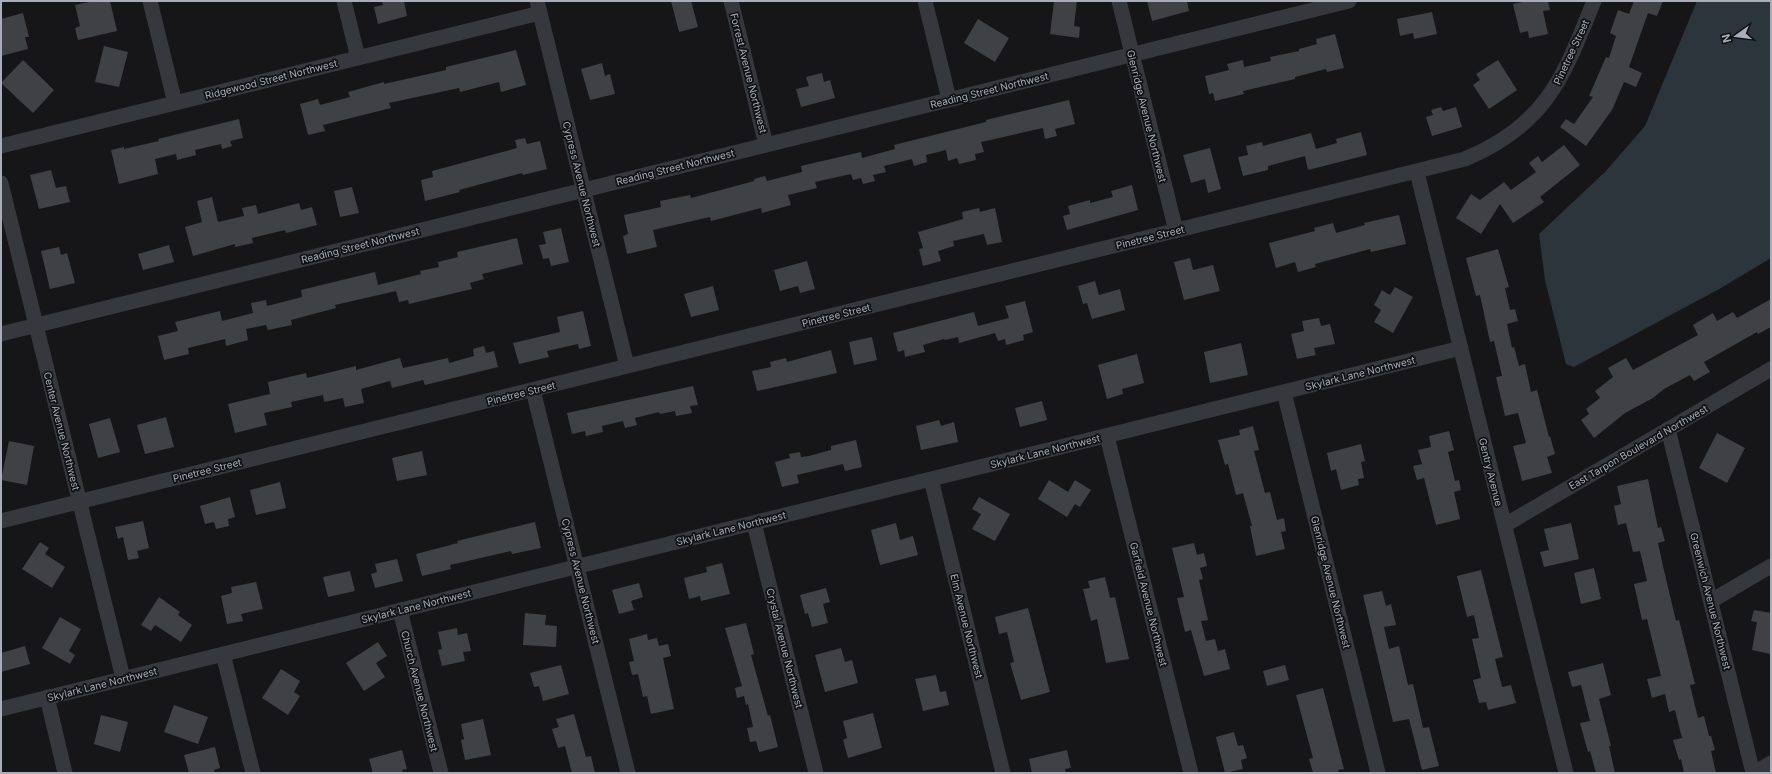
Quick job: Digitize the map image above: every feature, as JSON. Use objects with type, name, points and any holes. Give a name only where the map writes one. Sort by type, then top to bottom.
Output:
[{"type":"street","points":[[150,1],[175,103]]},
{"type":"street","points":[[344,1],[358,58]]},
{"type":"street","name":"Forrest Avenue Northwest","points":[[731,1],[766,145]]},
{"type":"street","points":[[925,1],[949,100]]},
{"type":"street","name":"Glenridge Avenue Northwest","points":[[1119,1],[1176,231]]},
{"type":"street","name":"Reading Street Northwest","points":[[1,334],[949,100],[1132,54],[1307,6],[1348,1]]},
{"type":"street","name":"Pinetree Street","points":[[1,521],[1465,159],[1499,142],[1529,119],[1554,90],[1564,73],[1594,1]]},
{"type":"street","name":"Ridgewood Street Northwest","points":[[1,146],[358,58],[539,7]]},
{"type":"street","name":"Cypress Avenue Northwest","points":[[539,7],[628,366]]},
{"type":"street","name":"Gentry Avenue","points":[[1417,172],[1566,773]]},
{"type":"street","name":"Center Avenue Northwest","points":[[1,183],[123,678]]},
{"type":"street","name":"Skylark Lane Northwest","points":[[1,709],[1461,348]]},
{"type":"street","name":"East Tarpon Boulevard Northwest","points":[[1505,525],[1771,369]]},
{"type":"street","name":"Cypress Avenue Northwest","points":[[533,390],[628,773]]},
{"type":"street","name":"Glenridge Avenue Northwest","points":[[1284,392],[1378,773]]},
{"type":"street","name":"Greenwich Avenue Northwest","points":[[1668,429],[1754,773]]},
{"type":"street","name":"Garfield Avenue Northwest","points":[[1107,436],[1191,773]]},
{"type":"street","name":"Elm Avenue Northwest","points":[[931,479],[1003,773]]},
{"type":"street","name":"Crystal Avenue Northwest","points":[[754,523],[816,773]]},
{"type":"street","points":[[1711,601],[1771,566]]},
{"type":"street","name":"Church Avenue Northwest","points":[[400,610],[440,773]]},
{"type":"street","points":[[223,654],[253,773]]},
{"type":"street","points":[[47,697],[66,773]]},
{"type":"street","points":[[1754,773],[1771,763]]},
{"type":"shaded area","points":[[1697,1],[1771,1],[1771,258],[1721,288],[1574,367],[1566,364],[1545,280],[1539,234],[1606,171],[1645,126]]},
{"type":"building","points":[[94,1],[110,1],[117,31],[78,40],[75,28],[80,26],[75,5]]},
{"type":"building","points":[[382,1],[404,1],[407,16],[378,24],[374,7],[383,5]]},
{"type":"building","points":[[671,1],[691,1],[698,27],[679,32]]},
{"type":"building","points":[[1054,1],[1077,1],[1074,26],[1080,27],[1079,38],[1050,34]]},
{"type":"building","points":[[1147,1],[1187,1],[1189,11],[1152,21]]},
{"type":"building","points":[[1527,1],[1548,1],[1550,10],[1543,11],[1548,34],[1529,38],[1528,31],[1520,33],[1513,4]]},
{"type":"building","points":[[1634,1],[1663,1],[1657,16],[1648,13],[1629,67],[1642,73],[1636,87],[1624,82],[1612,110],[1586,146],[1560,127],[1566,119],[1574,124],[1593,97],[1589,96],[1606,57],[1609,58],[1616,36],[1610,33],[1618,10],[1629,14]]},
{"type":"building","points":[[1432,12],[1437,34],[1414,39],[1413,33],[1400,36],[1397,19]]},
{"type":"building","points":[[23,13],[29,37],[25,37],[28,49],[1,56],[1,19]]},
{"type":"building","points":[[978,19],[1009,38],[995,62],[964,43]]},
{"type":"building","points":[[1335,34],[1344,68],[1327,72],[1326,69],[1295,77],[1295,79],[1243,91],[1244,94],[1215,101],[1213,93],[1209,94],[1205,76],[1229,70],[1227,64],[1243,60],[1244,67],[1271,61],[1270,57],[1299,51],[1299,49],[1317,44],[1316,39]]},
{"type":"building","points":[[104,46],[128,52],[119,87],[95,82]]},
{"type":"building","points":[[516,50],[526,85],[501,92],[499,82],[460,92],[459,88],[389,103],[391,108],[323,125],[325,131],[308,135],[300,104],[318,99],[320,105],[350,97],[348,92],[384,82],[384,84],[446,70],[446,67]]},
{"type":"building","points":[[23,60],[54,90],[33,113],[1,83]]},
{"type":"building","points":[[1498,60],[1517,90],[1489,109],[1473,85],[1480,80],[1476,74]]},
{"type":"building","points":[[602,63],[605,76],[610,74],[615,94],[590,100],[581,69]]},
{"type":"building","points":[[822,73],[824,82],[830,80],[835,98],[801,107],[796,89],[809,86],[806,77]]},
{"type":"building","points":[[1069,100],[1075,124],[1055,129],[1057,136],[1045,139],[1043,128],[981,142],[984,152],[975,154],[976,160],[959,164],[957,158],[948,161],[946,150],[926,155],[927,162],[914,166],[912,159],[884,166],[886,172],[873,175],[875,181],[863,184],[861,178],[853,180],[851,174],[815,182],[817,188],[788,195],[791,205],[762,213],[761,208],[711,221],[710,217],[653,230],[657,247],[627,254],[623,236],[628,234],[624,215],[661,207],[660,201],[690,195],[691,198],[754,181],[754,179],[765,176],[767,181],[802,172],[801,166],[861,152],[862,158],[895,149],[894,145],[986,122],[986,120]]},
{"type":"building","points":[[1441,107],[1443,111],[1456,107],[1462,127],[1432,136],[1426,117],[1433,115],[1431,110]]},
{"type":"building","points":[[239,119],[243,138],[230,141],[232,146],[222,149],[221,144],[195,150],[196,155],[177,160],[176,154],[155,159],[158,174],[119,184],[111,150],[124,147],[124,149],[159,141],[158,139]]},
{"type":"building","points":[[1361,132],[1367,155],[1308,170],[1305,156],[1268,166],[1268,170],[1243,176],[1238,157],[1248,155],[1246,146],[1262,142],[1263,146],[1311,133],[1316,149],[1337,143],[1336,139]]},
{"type":"building","points":[[525,138],[527,144],[540,141],[547,169],[523,175],[522,173],[425,201],[421,180],[433,177],[432,171],[517,148],[515,140]]},
{"type":"building","points":[[1564,145],[1580,165],[1540,197],[1544,202],[1513,223],[1500,204],[1481,234],[1456,218],[1471,194],[1480,200],[1504,182],[1511,190],[1536,172],[1529,163],[1538,156],[1542,162]]},
{"type":"building","points":[[1210,148],[1221,189],[1208,193],[1205,179],[1191,183],[1183,155]]},
{"type":"building","points":[[51,170],[56,188],[66,186],[70,202],[39,209],[30,175]]},
{"type":"building","points":[[1132,185],[1138,210],[1067,230],[1063,216],[1070,214],[1068,206],[1090,200],[1090,203],[1113,197],[1111,191]]},
{"type":"building","points":[[352,187],[359,213],[340,217],[334,191]]},
{"type":"building","points":[[212,197],[218,222],[244,216],[242,208],[256,205],[258,214],[299,203],[301,210],[312,207],[317,225],[286,233],[285,230],[252,238],[253,243],[235,247],[235,244],[193,256],[185,227],[202,222],[197,201]]},
{"type":"building","points":[[979,208],[980,212],[995,208],[1002,242],[987,245],[984,234],[953,241],[954,246],[938,251],[941,261],[923,266],[919,249],[923,248],[918,232],[963,219],[962,212]]},
{"type":"building","points":[[1399,215],[1406,244],[1371,252],[1370,249],[1315,264],[1316,267],[1298,272],[1295,262],[1276,268],[1269,243],[1315,231],[1314,228],[1333,223],[1336,233],[1365,225],[1364,223]]},
{"type":"building","points":[[561,228],[569,262],[551,266],[549,258],[543,259],[539,245],[546,244],[543,232]]},
{"type":"building","points":[[517,238],[523,264],[482,274],[484,279],[470,283],[472,289],[409,304],[408,300],[399,302],[396,291],[335,305],[336,308],[291,320],[292,325],[268,330],[266,325],[246,329],[248,340],[226,346],[225,339],[188,348],[189,354],[164,360],[158,336],[178,331],[175,322],[220,311],[222,321],[253,313],[251,303],[266,300],[267,306],[302,297],[301,290],[375,272],[378,285],[421,274],[420,271],[439,267],[438,262],[458,257],[457,252]]},
{"type":"building","points":[[169,245],[174,262],[143,270],[138,254]]},
{"type":"building","points":[[59,247],[61,255],[67,253],[75,283],[50,289],[41,251]]},
{"type":"building","points":[[1498,249],[1509,287],[1505,288],[1510,310],[1515,309],[1518,321],[1507,324],[1512,348],[1514,347],[1519,366],[1525,364],[1531,392],[1537,390],[1555,454],[1547,457],[1552,473],[1522,481],[1513,446],[1526,443],[1518,413],[1505,416],[1496,377],[1502,376],[1494,341],[1490,342],[1480,295],[1476,296],[1466,258]]},
{"type":"building","points":[[1190,258],[1193,270],[1213,265],[1220,291],[1184,300],[1174,262]]},
{"type":"building","points":[[807,261],[815,289],[800,293],[798,286],[780,291],[774,270]]},
{"type":"building","points":[[1095,281],[1099,295],[1120,289],[1125,310],[1092,319],[1087,303],[1083,304],[1078,286]]},
{"type":"building","points":[[713,286],[719,310],[691,317],[684,294]]},
{"type":"building","points":[[1395,287],[1413,297],[1393,333],[1374,322],[1381,310],[1374,305],[1382,290],[1390,295]]},
{"type":"building","points":[[1771,299],[1771,327],[1758,334],[1757,332],[1704,362],[1710,372],[1694,381],[1690,375],[1664,389],[1653,398],[1625,413],[1594,438],[1581,420],[1589,414],[1586,409],[1600,398],[1595,391],[1613,377],[1608,368],[1626,358],[1633,370],[1698,335],[1693,325],[1713,313],[1717,321],[1733,312],[1737,318]]},
{"type":"building","points":[[1025,301],[1033,332],[1023,335],[1024,340],[1006,345],[1005,339],[998,341],[995,333],[959,343],[958,337],[944,339],[923,345],[925,352],[905,357],[904,350],[898,352],[893,333],[974,312],[978,326],[1009,318],[1005,306]]},
{"type":"building","points":[[583,311],[591,346],[579,349],[578,344],[547,351],[549,357],[519,364],[513,343],[560,332],[557,317]]},
{"type":"building","points":[[1319,318],[1321,326],[1330,324],[1335,344],[1314,348],[1316,355],[1297,359],[1291,334],[1304,331],[1302,321]]},
{"type":"building","points":[[872,337],[877,360],[854,365],[849,342]]},
{"type":"building","points":[[1241,343],[1248,375],[1210,383],[1204,352]]},
{"type":"building","points":[[484,346],[486,353],[494,351],[498,367],[425,385],[423,380],[392,388],[390,381],[361,389],[364,403],[345,407],[343,398],[324,402],[323,395],[291,402],[292,407],[264,413],[267,425],[235,433],[228,404],[270,394],[268,382],[306,373],[307,378],[356,366],[356,370],[400,358],[403,368],[448,358],[449,363],[474,356],[473,349]]},
{"type":"building","points":[[831,350],[837,373],[757,391],[752,371],[771,367],[770,362],[786,358],[787,362]]},
{"type":"building","points":[[1137,354],[1144,383],[1122,389],[1123,394],[1107,399],[1098,365]]},
{"type":"building","points":[[693,386],[698,405],[690,406],[692,413],[676,416],[675,411],[660,414],[659,412],[635,418],[637,425],[625,428],[623,421],[602,426],[603,432],[586,436],[585,431],[572,434],[567,413]]},
{"type":"building","points":[[1042,401],[1047,420],[1020,427],[1015,408]]},
{"type":"building","points":[[166,417],[174,447],[145,454],[137,425]]},
{"type":"building","points":[[110,418],[120,452],[98,458],[89,424]]},
{"type":"building","points":[[939,420],[941,426],[954,422],[958,442],[921,450],[916,426]]},
{"type":"building","points":[[1253,426],[1259,450],[1254,451],[1265,493],[1270,492],[1277,520],[1284,518],[1286,531],[1281,532],[1285,549],[1256,556],[1250,526],[1252,526],[1243,493],[1236,495],[1228,464],[1225,465],[1218,440],[1240,435],[1239,430]]},
{"type":"building","points":[[1449,431],[1454,450],[1448,452],[1455,481],[1459,480],[1461,490],[1454,492],[1460,519],[1436,525],[1424,478],[1417,480],[1413,466],[1422,464],[1418,450],[1431,447],[1429,436]]},
{"type":"building","points":[[1717,433],[1745,448],[1727,483],[1699,468]]},
{"type":"building","points":[[856,440],[862,467],[845,471],[843,464],[797,475],[799,483],[782,487],[775,462],[790,458],[789,454],[800,452],[801,457],[809,456],[831,450],[831,446]]},
{"type":"building","points":[[9,441],[34,446],[27,485],[1,480]]},
{"type":"building","points":[[1361,444],[1365,461],[1361,462],[1364,478],[1358,479],[1359,485],[1341,490],[1336,469],[1331,471],[1327,453]]},
{"type":"building","points":[[422,451],[427,475],[397,481],[392,458]]},
{"type":"building","points":[[1648,479],[1658,528],[1661,527],[1665,541],[1658,543],[1663,566],[1676,621],[1679,620],[1695,684],[1690,685],[1698,718],[1704,716],[1709,736],[1711,736],[1715,750],[1711,751],[1716,773],[1684,773],[1681,759],[1679,760],[1673,740],[1682,738],[1675,710],[1669,712],[1665,694],[1652,698],[1647,679],[1661,676],[1647,619],[1642,620],[1634,584],[1647,581],[1640,551],[1633,552],[1626,523],[1618,525],[1614,506],[1621,504],[1617,486]]},
{"type":"building","points":[[1049,480],[1068,492],[1075,480],[1091,490],[1080,507],[1075,504],[1067,517],[1038,499]]},
{"type":"building","points":[[280,482],[286,508],[256,515],[250,490]]},
{"type":"building","points":[[230,497],[235,517],[228,519],[229,526],[216,529],[214,522],[205,524],[200,506]]},
{"type":"building","points":[[979,497],[1010,514],[995,541],[972,529],[981,514],[972,509]]},
{"type":"building","points":[[143,521],[149,548],[137,551],[139,558],[128,560],[123,537],[118,539],[115,527]]},
{"type":"building","points":[[535,522],[541,548],[512,554],[511,551],[450,565],[451,569],[422,576],[416,554],[458,543],[457,541]]},
{"type":"building","points":[[896,523],[900,540],[913,536],[918,555],[880,565],[871,530]]},
{"type":"building","points":[[1571,523],[1579,559],[1544,567],[1540,552],[1549,550],[1544,529]]},
{"type":"building","points":[[40,542],[49,548],[45,554],[65,567],[52,588],[22,569]]},
{"type":"building","points":[[1194,543],[1197,555],[1204,553],[1207,566],[1200,568],[1203,579],[1199,580],[1208,620],[1201,621],[1206,641],[1215,639],[1218,651],[1225,649],[1230,669],[1204,676],[1191,630],[1185,632],[1177,598],[1184,597],[1172,548]]},
{"type":"building","points":[[397,559],[403,581],[375,588],[371,574],[377,572],[375,564]]},
{"type":"building","points":[[722,563],[730,594],[701,601],[700,596],[689,599],[684,578],[707,572],[706,567]]},
{"type":"building","points":[[1594,568],[1601,599],[1581,604],[1574,573]]},
{"type":"building","points":[[1481,570],[1503,657],[1495,659],[1502,687],[1511,685],[1516,703],[1488,710],[1486,702],[1479,703],[1473,680],[1481,678],[1472,639],[1479,638],[1474,615],[1467,617],[1457,576]]},
{"type":"building","points":[[350,571],[355,591],[328,597],[323,577]]},
{"type":"building","points":[[1105,577],[1110,598],[1115,597],[1129,659],[1106,663],[1097,619],[1091,621],[1083,589],[1090,588],[1088,581]]},
{"type":"building","points":[[256,582],[263,609],[241,614],[243,621],[227,624],[221,596],[232,593],[231,587]]},
{"type":"building","points":[[639,583],[643,597],[631,601],[634,610],[619,614],[612,590]]},
{"type":"building","points":[[826,588],[830,602],[823,604],[828,623],[812,627],[808,613],[805,614],[800,595]]},
{"type":"building","points":[[1382,591],[1386,606],[1391,604],[1396,625],[1384,627],[1389,649],[1399,646],[1408,685],[1413,684],[1423,728],[1429,727],[1439,766],[1422,770],[1409,719],[1393,722],[1363,595]]},
{"type":"building","points":[[159,597],[180,612],[178,615],[192,625],[181,642],[155,625],[151,631],[141,625]]},
{"type":"building","points":[[1028,608],[1050,692],[1021,700],[1010,663],[1014,662],[1007,632],[999,634],[995,617]]},
{"type":"building","points":[[1754,610],[1771,613],[1770,654],[1752,650],[1757,622],[1751,621]]},
{"type":"building","points":[[525,613],[546,615],[545,625],[557,626],[556,647],[523,645]]},
{"type":"building","points":[[60,617],[81,629],[69,651],[75,655],[70,664],[42,648]]},
{"type":"building","points":[[746,623],[754,654],[751,655],[768,716],[770,715],[778,747],[759,752],[756,741],[750,742],[747,728],[753,727],[748,704],[746,705],[744,696],[737,698],[735,688],[742,686],[725,628]]},
{"type":"building","points":[[457,628],[458,635],[467,633],[471,651],[463,652],[465,661],[442,666],[438,650],[442,649],[438,632]]},
{"type":"building","points":[[647,634],[648,640],[657,638],[659,646],[668,644],[671,656],[663,658],[674,709],[651,714],[647,696],[643,697],[638,674],[632,675],[629,662],[634,661],[629,639]]},
{"type":"building","points":[[378,642],[387,656],[376,663],[385,677],[364,691],[346,663]]},
{"type":"building","points":[[25,646],[30,664],[1,672],[1,653]]},
{"type":"building","points":[[841,648],[845,662],[852,660],[858,683],[825,692],[815,655]]},
{"type":"building","points":[[1603,663],[1611,695],[1599,699],[1611,746],[1609,746],[1615,773],[1596,773],[1590,751],[1588,752],[1580,723],[1590,721],[1581,685],[1572,687],[1568,672]]},
{"type":"building","points":[[561,665],[569,694],[543,701],[539,686],[534,687],[530,673]]},
{"type":"building","points":[[1285,665],[1289,680],[1267,686],[1263,671]]},
{"type":"building","points":[[281,669],[300,681],[294,692],[300,696],[288,715],[262,698]]},
{"type":"building","points":[[936,675],[940,692],[946,691],[949,705],[923,711],[915,679]]},
{"type":"building","points":[[1323,688],[1344,769],[1338,770],[1339,773],[1313,773],[1309,759],[1313,758],[1296,695]]},
{"type":"building","points":[[174,705],[208,717],[198,744],[164,732]]},
{"type":"building","points":[[873,713],[882,748],[848,758],[843,740],[847,738],[843,721]]},
{"type":"building","points":[[574,714],[586,757],[591,756],[595,773],[572,773],[565,746],[558,748],[552,729],[559,727],[556,719]]},
{"type":"building","points":[[101,715],[128,722],[120,752],[94,744]]},
{"type":"building","points":[[483,719],[491,755],[465,760],[461,740],[464,739],[461,724]]},
{"type":"building","points":[[1234,732],[1238,746],[1243,745],[1247,758],[1241,760],[1243,769],[1225,773],[1216,737]]},
{"type":"building","points":[[215,747],[220,768],[214,770],[215,773],[189,773],[184,755]]},
{"type":"building","points":[[402,750],[407,769],[402,770],[403,773],[373,773],[369,759]]},
{"type":"building","points":[[1067,750],[1071,768],[1065,769],[1066,773],[1032,773],[1029,759]]}]
